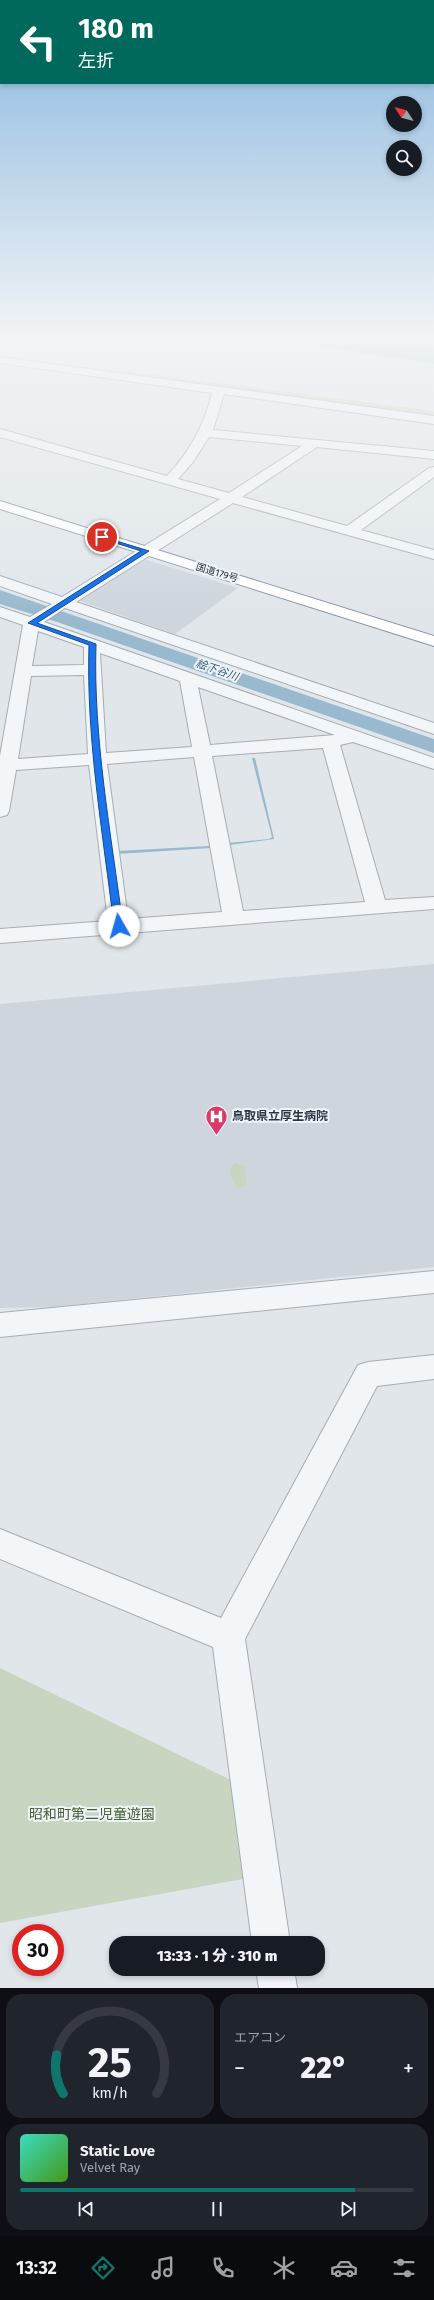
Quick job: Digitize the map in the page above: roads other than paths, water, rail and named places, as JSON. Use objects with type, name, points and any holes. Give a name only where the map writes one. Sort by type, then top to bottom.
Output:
[{"type":"highway","name":"国道179号","points":[[0,496],[434,641]]},
{"type":"highway","name":"国道179号","points":[[0,505],[434,629]]},
{"type":"street","points":[[169,481],[185,464],[207,433],[208,429]]},
{"type":"street","points":[[0,433],[434,556]]},
{"type":"street","points":[[207,433],[434,455]]},
{"type":"street","points":[[0,810],[4,765],[35,621],[315,443]]},
{"type":"street","points":[[350,531],[434,471]]},
{"type":"street","points":[[0,581],[60,605],[434,729]]},
{"type":"street","points":[[0,612],[35,621],[92,644],[434,764]]},
{"type":"street","points":[[92,644],[92,670],[98,758],[119,926]]},
{"type":"street","points":[[24,671],[92,670]]},
{"type":"street","points":[[188,678],[234,919]]},
{"type":"street","points":[[4,765],[330,742],[355,736]]},
{"type":"street","points":[[330,742],[377,908]]},
{"type":"street","points":[[0,936],[434,903]]},
{"type":"street","points":[[0,1325],[434,1282]]},
{"type":"street","points":[[270,1936],[228,1637],[368,1374],[434,1367]]},
{"type":"street","points":[[0,1544],[228,1637]]},
{"type":"street","points":[[276,1976],[278,1988]]},
{"type":"water","name":"絵下谷川","points":[[0,590],[434,739],[434,753],[57,622],[0,604]]},
{"type":"water","points":[[252,758],[255,758],[274,839],[229,845],[228,843],[269,839],[272,837]]},
{"type":"water","points":[[210,846],[211,848],[117,854],[117,851]]},
{"type":"place","name":"鳥取県立厚生病院","points":[[217,1136]]},
{"type":"park label","name":"昭和町第二児童遊園","points":[[92,1814]]}]
